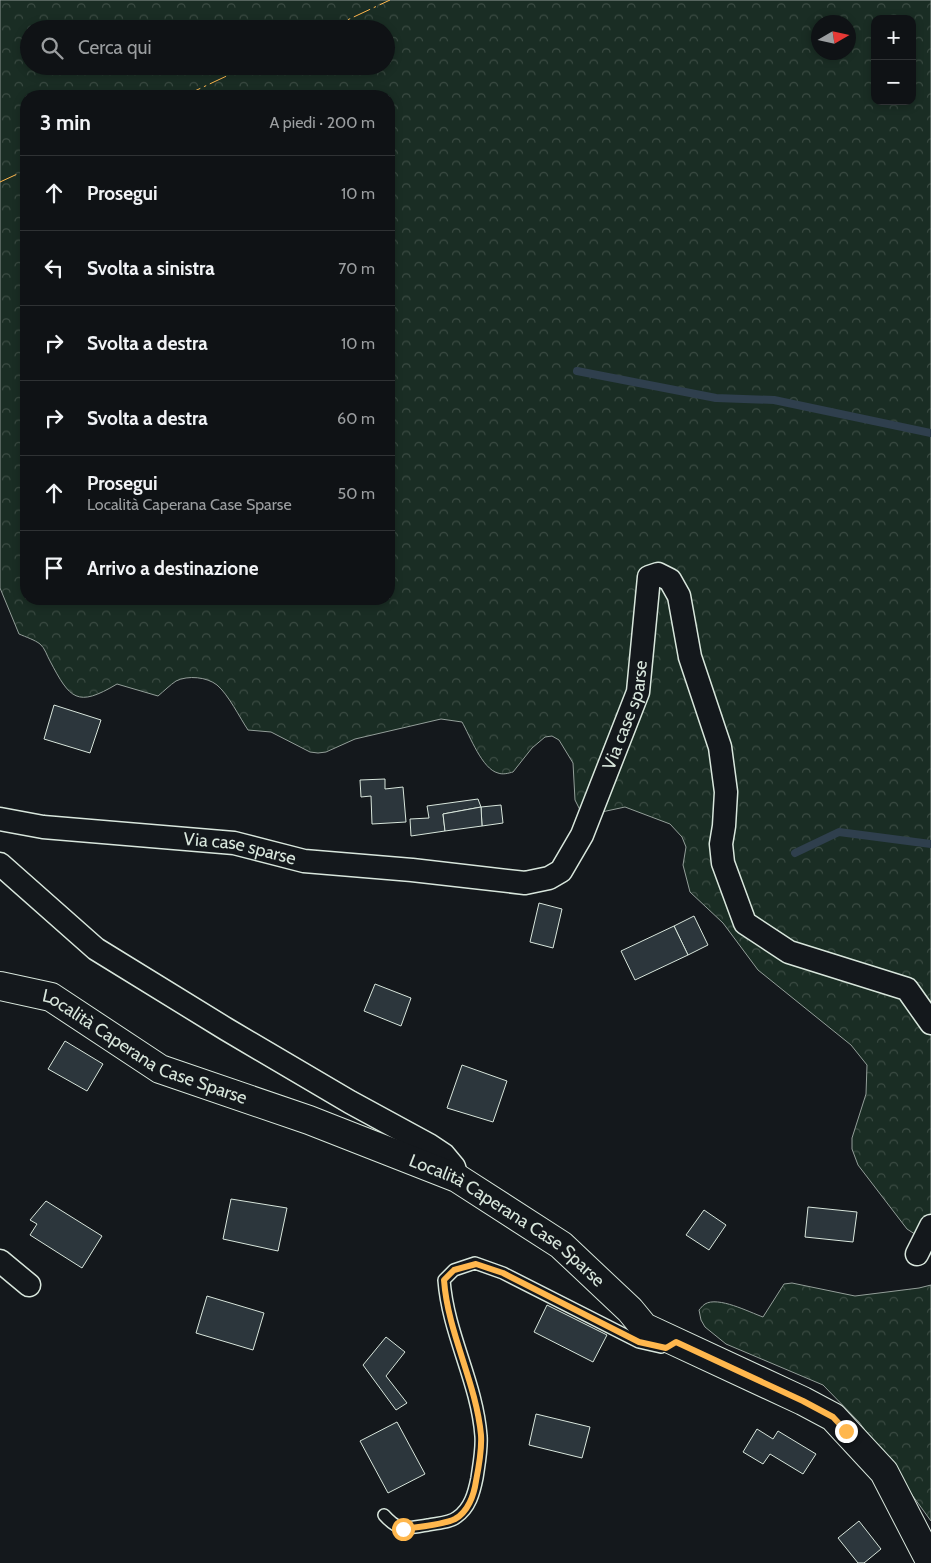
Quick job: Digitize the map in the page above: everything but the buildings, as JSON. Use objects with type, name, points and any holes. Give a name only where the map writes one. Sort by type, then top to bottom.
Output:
[{"type":"street","name":"Via case sparse","points":[[0,819],[43,827],[234,843],[304,861],[412,870],[526,883],[549,878],[561,871],[582,835],[638,692],[649,577],[658,574],[670,580],[679,596],[690,657],[720,747],[726,792],[722,844],[723,863],[745,923],[789,952],[907,990],[931,1024]]},
{"type":"street","points":[[0,864],[96,950],[350,1102],[429,1145],[444,1155],[454,1167],[457,1178]]},
{"type":"street","name":"Località Caperana Case Sparse","points":[[0,986],[51,997],[160,1069],[309,1120],[457,1178],[561,1245],[630,1310],[644,1327],[803,1401],[833,1417],[884,1472],[931,1563]]},
{"type":"street","points":[[917,1254],[931,1226]]},
{"type":"street","points":[[0,1261],[29,1285]]},
{"type":"lane","points":[[384,1515],[392,1524],[403,1529],[449,1521],[456,1518],[468,1506],[475,1490],[481,1436],[473,1392],[444,1291],[444,1280],[454,1270],[476,1264],[503,1273],[639,1342],[666,1348],[676,1342]]},
{"type":"green space","points":[[0,0],[931,0],[931,1237],[921,1238],[907,1229],[858,1165],[852,1149],[852,1138],[866,1094],[867,1065],[851,1045],[758,970],[723,923],[690,892],[683,865],[686,847],[682,837],[670,824],[625,807],[583,816],[575,800],[573,763],[559,740],[552,736],[545,737],[532,748],[513,772],[506,774],[498,773],[487,765],[462,722],[441,719],[355,739],[326,752],[310,752],[271,732],[248,730],[221,689],[213,682],[203,679],[181,679],[158,696],[117,684],[92,696],[76,696],[63,684],[45,650],[36,641],[19,634],[0,588]]},
{"type":"green space","points":[[792,1283],[855,1296],[931,1285],[931,1521],[859,1422],[823,1385],[726,1344],[705,1327],[701,1320],[699,1310],[705,1304],[711,1302],[725,1303],[763,1317],[784,1284]]},
{"type":"waterway","points":[[577,371],[716,398],[774,400],[931,433]]},
{"type":"waterway","points":[[795,853],[839,832],[931,844]]},
{"type":"power","points":[[347,20],[390,0]]},
{"type":"power","points":[[197,90],[229,75]]},
{"type":"power","points":[[0,182],[20,173]]},
{"type":"route","points":[[403,1529],[449,1521],[456,1518],[468,1506],[475,1490],[481,1436],[473,1392],[444,1291],[444,1280],[454,1270],[476,1264],[503,1273],[639,1342],[666,1348],[676,1342],[803,1401],[833,1417],[846,1431]]}]
